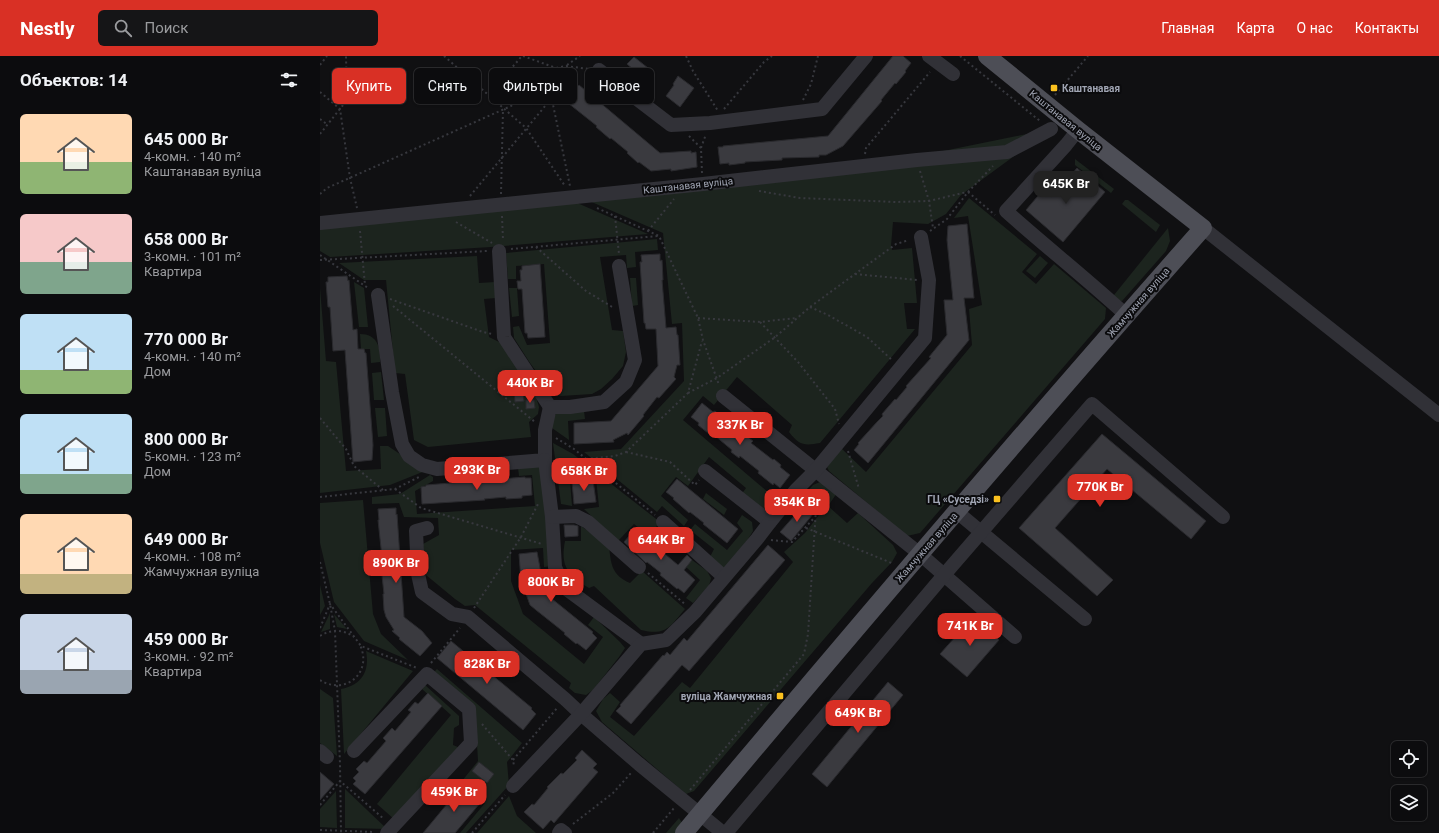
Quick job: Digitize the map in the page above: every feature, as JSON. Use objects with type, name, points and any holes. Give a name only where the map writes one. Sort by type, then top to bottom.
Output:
[{"type":"main road","name":"Каштанавая вуліца","points":[[987,56],[1056,123],[1078,130],[1203,228]]},
{"type":"main road","name":"Жамчужная вуліца","points":[[684,833],[920,554],[1126,314],[1203,228]]},
{"type":"street","points":[[644,104],[671,125],[710,123],[822,110],[866,56]]},
{"type":"street","points":[[933,59],[953,74]]},
{"type":"street","name":"Каштанавая вуліца","points":[[320,223],[686,186],[917,160],[1007,152],[1056,123]]},
{"type":"street","points":[[1078,130],[1006,211],[1057,256],[1091,282],[1126,314]]},
{"type":"street","points":[[1203,228],[1439,415]]},
{"type":"street","points":[[513,786],[581,714],[641,644],[666,640],[694,612],[757,539],[796,490],[816,471],[925,338],[929,280],[921,237]]},
{"type":"street","points":[[500,246],[504,337],[550,407],[545,430],[545,460],[552,517],[555,567],[564,587],[641,644]]},
{"type":"street","points":[[550,407],[570,407],[604,402],[626,382],[634,360],[619,266]]},
{"type":"street","points":[[378,295],[392,392],[402,444],[409,456],[422,465],[437,469],[545,460]]},
{"type":"street","points":[[723,396],[920,554],[1016,637]]},
{"type":"street","points":[[427,528],[416,531],[418,574],[422,592],[452,614],[468,617],[565,698],[581,714],[639,764],[725,833],[944,575],[1092,404],[1223,517]]},
{"type":"street","points":[[705,471],[770,522]]},
{"type":"street","points":[[957,512],[1085,619]]},
{"type":"street","points":[[552,517],[576,516],[588,522],[639,567]]},
{"type":"street","points":[[663,522],[724,577]]},
{"type":"street","points":[[354,751],[427,674],[469,709],[471,743],[389,830]]},
{"type":"path","points":[[320,64],[327,56]]},
{"type":"path","points":[[320,134],[347,100],[346,56]]},
{"type":"path","points":[[444,56],[526,128],[572,197]]},
{"type":"path","points":[[512,68],[523,56],[556,68],[566,66],[585,68]]},
{"type":"path","points":[[566,66],[580,56]]},
{"type":"path","points":[[686,56],[720,114],[764,62],[772,56]]},
{"type":"path","points":[[797,113],[811,84],[818,56]]},
{"type":"path","points":[[960,56],[1056,123],[1064,113],[1054,95],[1088,56]]},
{"type":"path","points":[[863,166],[866,148],[933,59]]},
{"type":"path","points":[[320,92],[340,110],[350,178],[359,219],[364,285]]},
{"type":"path","points":[[320,194],[327,188],[512,104]]},
{"type":"path","points":[[458,209],[547,104]]},
{"type":"path","points":[[552,104],[572,197]]},
{"type":"path","points":[[438,211],[500,246],[503,109]]},
{"type":"path","points":[[320,119],[328,125]]},
{"type":"path","points":[[703,184],[701,148],[710,123]]},
{"type":"path","points":[[545,460],[552,462],[586,459],[615,456],[626,452],[688,393],[717,378],[774,338],[810,307],[896,244],[921,237],[948,219],[968,192],[1007,152]]},
{"type":"path","points":[[917,160],[929,201],[933,228]]},
{"type":"path","points":[[648,231],[686,186]]},
{"type":"path","points":[[758,190],[800,198],[896,202],[929,201],[968,192]]},
{"type":"path","points":[[594,206],[659,236],[698,318],[702,340],[723,396]]},
{"type":"path","points":[[615,216],[619,266]]},
{"type":"path","points":[[536,247],[586,291],[628,317]]},
{"type":"path","points":[[320,254],[378,295],[545,430],[574,449],[663,522]]},
{"type":"path","points":[[854,274],[894,279],[929,280]]},
{"type":"path","points":[[378,295],[483,332],[504,337]]},
{"type":"path","points":[[810,307],[828,315],[866,337],[900,368]]},
{"type":"path","points":[[698,318],[760,322],[797,318]]},
{"type":"path","points":[[760,322],[798,362],[834,409],[859,489]]},
{"type":"path","points":[[688,393],[702,340]]},
{"type":"path","points":[[320,418],[346,449],[354,466],[383,490]]},
{"type":"path","points":[[626,452],[670,462],[696,485],[705,471]]},
{"type":"path","points":[[320,497],[395,489],[437,469]]},
{"type":"path","points":[[395,489],[421,508],[554,547]]},
{"type":"path","points":[[653,833],[804,654],[808,634],[816,509],[796,490]]},
{"type":"path","points":[[429,665],[468,617],[521,537],[538,504]]},
{"type":"path","points":[[757,539],[792,542],[816,516]]},
{"type":"path","points":[[806,528],[907,570]]},
{"type":"path","points":[[320,562],[335,631],[338,686],[329,754],[340,781],[341,832]]},
{"type":"path","points":[[639,567],[694,612]]},
{"type":"path","points":[[320,628],[330,604]]},
{"type":"path","points":[[330,604],[361,646],[417,668]]},
{"type":"path","points":[[320,636],[325,633],[335,631],[345,632],[353,636],[358,641],[364,654],[362,670],[357,677],[350,682],[338,686],[326,684],[320,680]]},
{"type":"path","points":[[513,760],[565,698]]},
{"type":"path","points":[[562,832],[613,793],[639,764]]},
{"type":"path","points":[[340,781],[389,830]]},
{"type":"path","points":[[320,805],[340,781]]},
{"type":"path","points":[[472,833],[513,786]]},
{"type":"path","points":[[320,830],[341,832],[389,830]]},
{"type":"shaded area","points":[[1051,129],[961,195],[946,214],[928,224],[893,222],[892,250],[912,248],[917,303],[904,303],[907,329],[915,329],[820,443],[802,444],[796,440],[789,432],[792,425],[737,377],[714,405],[703,396],[683,420],[776,499],[765,513],[741,495],[746,488],[709,457],[688,486],[676,477],[661,496],[688,520],[684,526],[662,506],[657,512],[584,452],[621,449],[684,381],[682,323],[672,324],[663,233],[587,200],[850,170]]},
{"type":"shaded area","points":[[1075,159],[1114,189],[1111,193],[1075,165]]},
{"type":"shaded area","points":[[969,198],[1037,254],[1022,272],[1036,284],[1054,264],[1106,308],[1105,319],[920,533],[907,536],[829,471],[827,467],[841,448],[866,472],[972,345],[969,309],[982,305],[968,216],[954,218]]},
{"type":"shaded area","points":[[1125,200],[1128,200],[1160,225],[1156,232],[1122,204]]},
{"type":"shaded area","points":[[575,202],[648,234],[491,247],[330,257],[320,251],[320,229]]},
{"type":"shaded area","points":[[1168,228],[1170,241],[1166,251],[1122,301],[1110,300]]},
{"type":"shaded area","points":[[657,239],[658,250],[635,252],[636,267],[627,268],[626,255],[600,257],[612,330],[623,331],[626,352],[623,366],[601,389],[592,394],[561,396],[553,394],[514,338],[513,327],[519,326],[527,345],[550,343],[544,264],[516,266],[516,279],[508,279],[506,253]]},
{"type":"shaded area","points":[[477,256],[479,283],[495,282],[496,298],[484,299],[489,337],[503,344],[536,397],[539,407],[538,414],[529,422],[531,437],[428,447],[414,440],[405,374],[395,373],[386,280],[364,280],[339,263]]},
{"type":"shaded area","points":[[1040,256],[1048,263],[1035,278],[1026,271]]},
{"type":"shaded area","points":[[630,278],[636,278],[638,305],[632,306]]},
{"type":"shaded area","points":[[354,282],[364,288],[368,327],[359,327]]},
{"type":"shaded area","points":[[320,288],[326,361],[336,362],[346,471],[381,469],[380,446],[388,446],[425,471],[390,485],[320,493]]},
{"type":"shaded area","points":[[509,288],[517,288],[519,316],[512,317]]},
{"type":"shaded area","points":[[360,334],[370,336],[377,342],[380,351],[380,362],[371,363],[370,349],[361,349]]},
{"type":"shaded area","points":[[381,372],[384,400],[374,400],[372,373]]},
{"type":"shaded area","points":[[375,408],[385,408],[387,436],[378,437]]},
{"type":"shaded area","points":[[584,411],[585,419],[568,421],[569,440],[552,428],[552,420],[556,414],[563,412]]},
{"type":"shaded area","points":[[553,443],[573,454],[660,522],[649,536],[634,524],[618,541],[584,509],[599,507],[596,478],[570,480],[572,506],[561,504]]},
{"type":"shaded area","points":[[540,465],[552,566],[544,567],[543,548],[511,550],[511,581],[523,614],[584,664],[603,637],[588,625],[594,617],[625,648],[593,690],[586,695],[575,693],[569,688],[571,683],[475,605],[465,606],[426,575],[423,544],[439,535],[438,518],[404,517],[399,503],[372,504],[372,497],[400,494],[430,475],[433,477],[433,481],[415,491],[417,514],[535,506],[532,475],[519,476],[518,467]]},
{"type":"shaded area","points":[[820,482],[837,493],[828,506],[847,523],[858,513],[893,545],[897,553],[892,562],[872,583],[694,791],[686,794],[602,722],[596,711],[603,699],[610,693],[620,702],[610,717],[634,736],[682,682],[690,688],[793,562],[784,552],[805,533],[819,515],[805,494],[813,485]]},
{"type":"shaded area","points":[[706,493],[727,509],[724,515],[703,499]]},
{"type":"shaded area","points":[[363,500],[373,614],[381,634],[408,660],[364,641],[334,602],[320,543],[320,503]]},
{"type":"shaded area","points":[[742,515],[752,522],[753,531],[724,570],[709,559],[714,549],[690,530],[695,524],[727,550],[743,531],[737,523]]},
{"type":"shaded area","points":[[581,526],[609,546],[613,568],[624,580],[630,583],[642,571],[685,609],[671,625],[662,631],[656,632],[641,630],[594,586],[589,588],[571,574],[565,564],[565,541],[581,541]]},
{"type":"shaded area","points":[[692,560],[707,571],[711,578],[709,586],[693,603],[686,598],[700,580],[686,567]]},
{"type":"shaded area","points":[[320,585],[325,606],[320,615]]},
{"type":"shaded area","points":[[330,613],[330,629],[321,632]]},
{"type":"shaded area","points":[[334,614],[347,629],[337,627]]},
{"type":"shaded area","points":[[366,651],[413,671],[344,754],[341,689],[354,684],[363,676],[367,665]]},
{"type":"shaded area","points":[[437,669],[522,743],[507,762],[509,785],[466,833],[460,833],[485,803],[462,781],[478,761],[475,711],[434,672]]},
{"type":"shaded area","points":[[425,685],[459,716],[459,725],[454,728],[453,745],[460,748],[394,819],[377,804],[451,715],[422,689]]},
{"type":"shaded area","points":[[320,689],[333,698],[337,756],[320,743]]},
{"type":"shaded area","points":[[345,789],[387,829],[345,828]]},
{"type":"shaded area","points":[[336,791],[337,828],[320,827],[320,809]]},
{"type":"shaded area","points":[[509,796],[517,816],[536,833],[477,833]]},
{"type":"shaded area","points":[[679,818],[682,823],[678,833],[666,833]]},
{"type":"building","points":[[893,56],[903,56],[911,63],[905,71],[906,72],[896,84],[895,83],[881,100],[882,101],[843,146],[826,155],[819,155],[819,157],[782,158],[782,160],[745,162],[729,165],[729,163],[720,164],[718,147],[828,136]]},
{"type":"building","points":[[634,57],[648,68],[632,68],[627,64]]},
{"type":"building","points":[[678,76],[694,88],[680,107],[666,96],[674,85],[673,84]]},
{"type":"building","points":[[579,85],[585,90],[585,104],[602,104],[660,153],[696,152],[697,167],[671,171],[671,169],[651,171],[639,162],[638,163],[627,153],[628,152],[611,138],[610,139],[596,127],[597,126],[569,104],[577,104],[577,87]]},
{"type":"building","points":[[1077,168],[1105,192],[1063,242],[1026,210],[1043,190],[1052,197]]},
{"type":"building","points":[[967,224],[974,298],[964,298],[969,340],[868,463],[854,450],[859,444],[858,443],[883,416],[882,414],[895,399],[896,400],[907,387],[906,386],[931,358],[929,357],[947,335],[944,300],[953,300],[947,240],[948,226]]},
{"type":"building","points":[[660,254],[660,261],[662,260],[666,328],[676,327],[678,335],[680,365],[677,365],[674,377],[676,379],[659,398],[657,397],[628,435],[627,433],[613,440],[614,442],[574,444],[574,423],[611,421],[658,366],[656,329],[646,329],[644,323],[640,262],[642,262],[641,255]]},
{"type":"building","points":[[540,264],[545,337],[528,338],[527,333],[525,333],[522,289],[518,289],[517,281],[521,281],[520,270],[522,270],[522,266]]},
{"type":"building","points":[[347,276],[348,281],[349,280],[353,330],[357,329],[358,349],[364,349],[366,353],[373,445],[372,460],[353,462],[345,350],[333,351],[330,307],[328,307],[326,282],[328,282],[328,277]]},
{"type":"building","points":[[523,392],[524,401],[515,402],[514,393]]},
{"type":"building","points":[[526,400],[534,400],[535,408],[526,409]]},
{"type":"building","points":[[702,403],[713,412],[715,411],[743,437],[745,435],[753,441],[751,443],[781,465],[780,467],[790,475],[780,488],[774,483],[773,485],[758,473],[759,471],[740,456],[739,458],[731,452],[732,450],[714,435],[713,437],[698,425],[699,423],[691,417]]},
{"type":"building","points":[[1102,434],[1206,521],[1191,539],[1107,469],[1055,528],[1113,580],[1097,596],[1019,528]]},
{"type":"building","points":[[525,477],[531,478],[532,495],[522,496],[522,498],[506,499],[506,497],[484,499],[485,500],[422,504],[421,487],[426,485]]},
{"type":"building","points":[[677,479],[738,529],[727,543],[703,524],[704,523],[690,512],[689,513],[666,492]]},
{"type":"building","points":[[593,480],[596,502],[574,504],[572,482]]},
{"type":"building","points":[[803,506],[813,514],[791,541],[780,532]]},
{"type":"building","points":[[396,508],[404,617],[422,631],[432,643],[420,656],[399,639],[400,638],[392,631],[394,630],[386,617],[384,610],[378,509]]},
{"type":"building","points":[[564,525],[578,526],[578,536],[565,537]]},
{"type":"building","points":[[635,529],[678,565],[687,555],[692,560],[684,570],[695,580],[684,593],[660,575],[661,573],[647,562],[646,563],[624,542]]},
{"type":"building","points":[[768,545],[785,560],[689,671],[682,665],[631,724],[616,711],[621,706],[620,705],[663,655],[664,656],[667,652],[670,655],[684,638],[687,641]]},
{"type":"building","points":[[537,552],[540,568],[541,590],[593,632],[592,633],[597,638],[586,650],[577,643],[576,644],[564,634],[565,633],[530,605],[525,591],[523,592],[519,554]]},
{"type":"building","points":[[973,617],[999,640],[967,677],[940,654]]},
{"type":"building","points":[[451,641],[532,708],[531,709],[536,714],[523,730],[437,658]]},
{"type":"building","points":[[888,682],[903,695],[827,787],[812,774]]},
{"type":"building","points":[[428,693],[442,706],[365,794],[353,784],[356,781],[353,778],[359,772],[356,769],[364,761],[367,763],[386,741],[383,738],[392,728],[395,731],[411,712],[408,710],[415,702],[418,704]]},
{"type":"building","points":[[582,750],[597,764],[593,768],[598,772],[554,823],[551,820],[543,829],[524,812],[532,804],[534,805],[548,788],[547,787],[577,760],[575,758]]},
{"type":"building","points":[[479,762],[494,774],[487,783],[472,771]]},
{"type":"building","points":[[320,772],[334,784],[320,800]]},
{"type":"building","points":[[462,786],[481,802],[455,833],[423,833]]},
{"type":"place","name":"Каштанавая","points":[[1054,88]]},
{"type":"place","name":"ГЦ «Суседзі»","points":[[997,499]]},
{"type":"place","name":"вуліца Жамчужная","points":[[780,696]]}]
